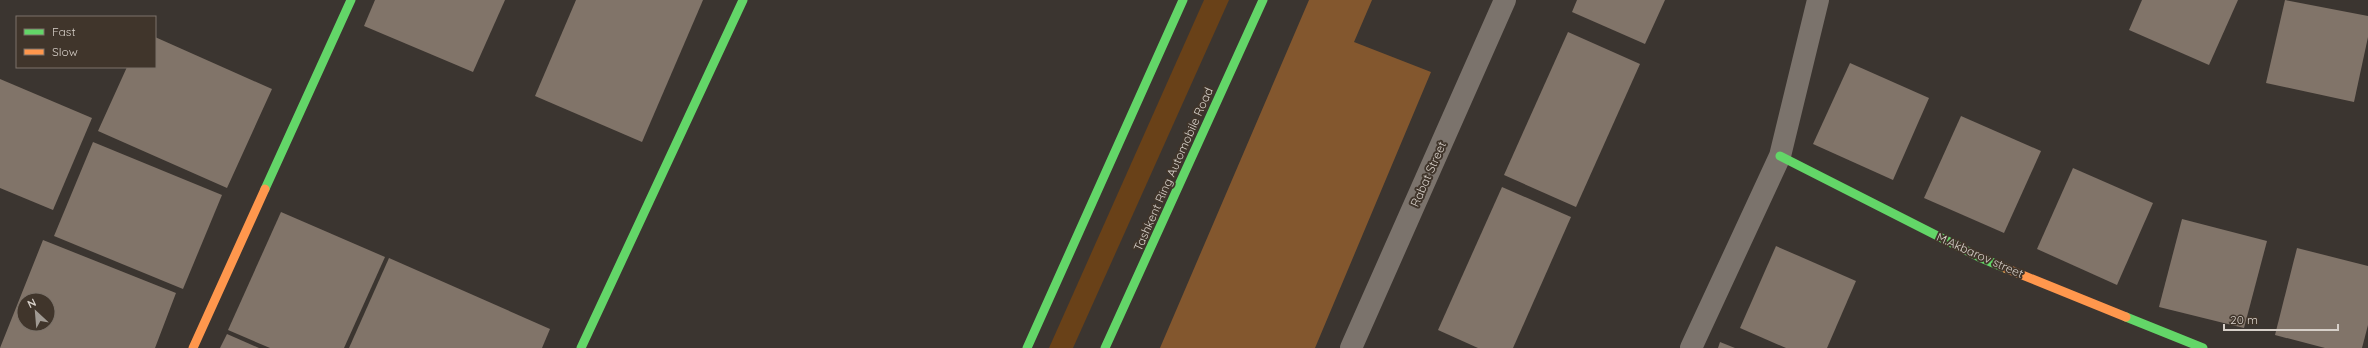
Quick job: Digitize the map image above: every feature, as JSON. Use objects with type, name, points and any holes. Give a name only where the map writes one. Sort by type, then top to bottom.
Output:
[{"type":"main road","points":[[193,348],[351,0]]},
{"type":"main road","points":[[581,348],[743,0]]},
{"type":"main road","points":[[1027,348],[1183,0]]},
{"type":"main road","name":"Tashkent Ring Automobile Road","points":[[1105,348],[1263,0]]},
{"type":"main road","name":"M.Akbarov street","points":[[1780,156],[1979,257],[2190,345]]},
{"type":"street","name":"Rabat Street","points":[[1351,348],[1505,0]]},
{"type":"street","points":[[1692,348],[1780,156],[1818,0]]},
{"type":"shaded area","points":[[1204,0],[1229,0],[1073,348],[1049,348]]},
{"type":"shaded area","points":[[1309,0],[1372,0],[1354,42],[1431,72],[1315,348],[1160,348]]},
{"type":"building","points":[[375,0],[505,0],[473,72],[364,26]]},
{"type":"building","points":[[576,0],[703,0],[642,142],[535,96]]},
{"type":"building","points":[[1577,0],[1665,0],[1645,44],[1572,12]]},
{"type":"building","points":[[2142,0],[2238,0],[2209,65],[2129,30]]},
{"type":"building","points":[[2285,0],[2368,16],[2368,37],[2354,102],[2266,83]]},
{"type":"building","points":[[1568,32],[1640,64],[1576,207],[1504,175]]},
{"type":"building","points":[[156,37],[272,89],[227,188],[98,131],[127,68],[156,68]]},
{"type":"building","points":[[1850,63],[1929,98],[1893,180],[1813,144]]},
{"type":"building","points":[[0,79],[92,118],[53,210],[0,188]]},
{"type":"building","points":[[1961,116],[2041,151],[2004,233],[1924,198]]},
{"type":"building","points":[[93,142],[222,195],[183,289],[54,236]]},
{"type":"building","points":[[2073,168],[2153,203],[2117,285],[2037,249]]},
{"type":"building","points":[[1502,187],[1571,217],[1513,348],[1478,348],[1438,330]]},
{"type":"building","points":[[281,212],[385,257],[344,348],[270,348],[228,330]]},
{"type":"building","points":[[2182,219],[2267,241],[2244,328],[2159,307]]},
{"type":"building","points":[[43,240],[176,293],[155,348],[0,348],[16,308],[16,332],[56,332],[56,292],[22,292]]},
{"type":"building","points":[[1776,246],[1856,281],[1827,348],[1786,348],[1740,328]]},
{"type":"building","points":[[2297,248],[2368,266],[2368,325],[2362,348],[2325,348],[2275,335]]},
{"type":"building","points":[[389,258],[550,329],[542,348],[349,348]]},
{"type":"building","points":[[227,334],[259,348],[220,348]]},
{"type":"building","points":[[1720,342],[1735,348],[1718,348]]},
{"type":"traffic: fast","points":[[265,189],[351,0]]},
{"type":"traffic: fast","points":[[581,348],[743,0]]},
{"type":"traffic: fast","points":[[1027,348],[1183,0]]},
{"type":"traffic: fast","points":[[1105,348],[1263,0]]},
{"type":"traffic: fast","points":[[1780,156],[1979,257],[2005,268]]},
{"type":"traffic: fast","points":[[2126,317],[2203,348]]},
{"type":"traffic: slow","points":[[193,348],[265,189]]},
{"type":"traffic: slow","points":[[2005,268],[2126,317]]}]
